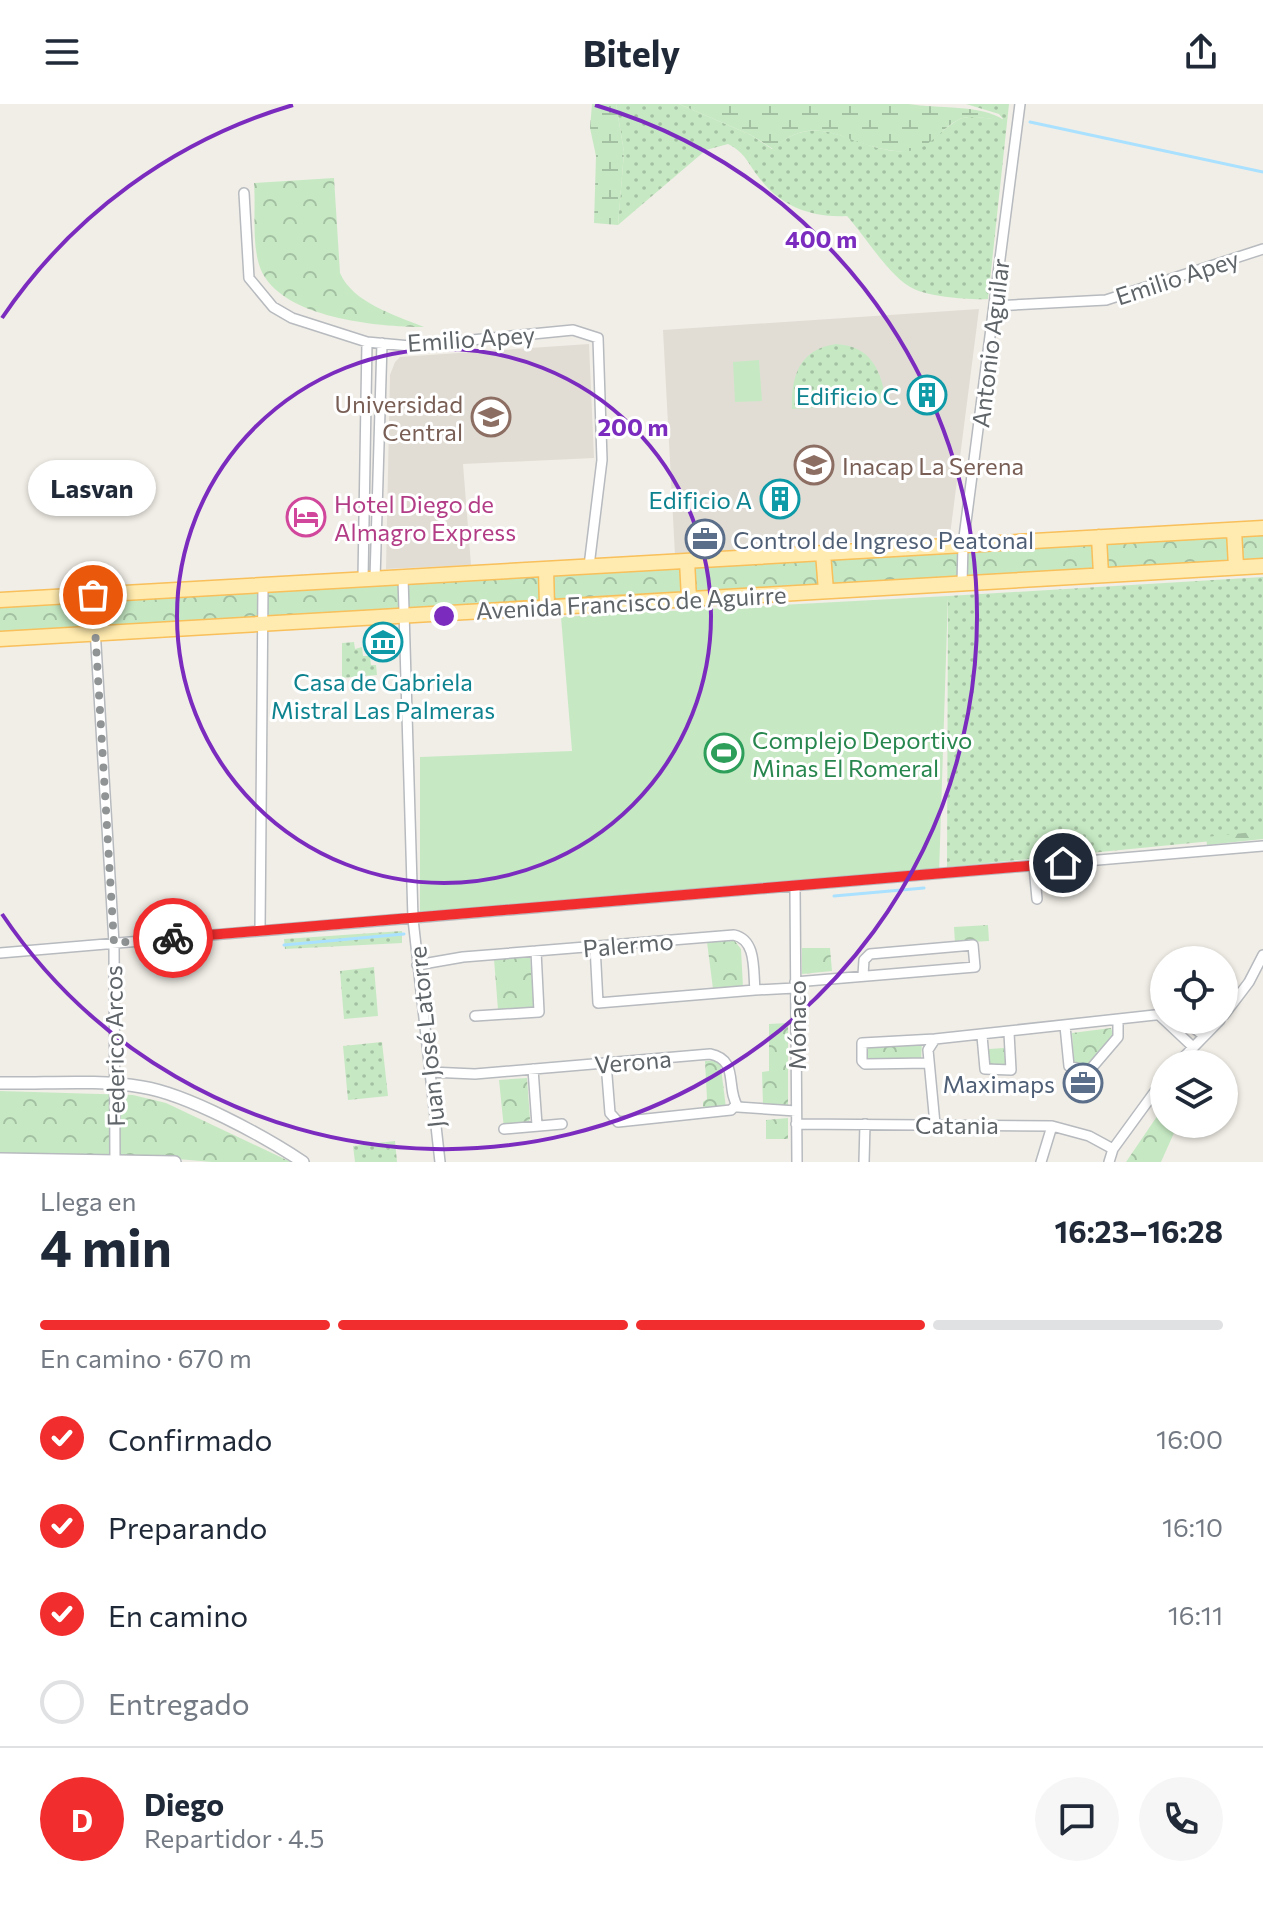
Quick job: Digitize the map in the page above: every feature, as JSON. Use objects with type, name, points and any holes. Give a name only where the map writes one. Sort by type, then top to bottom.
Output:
[{"type":"main road","name":"Avenida Francisco de Aguirre","points":[[0,600],[1263,528]]},
{"type":"main road","points":[[1234,530],[1236,567]]},
{"type":"main road","points":[[1099,537],[1101,575]]},
{"type":"main road","points":[[823,553],[826,591]]},
{"type":"main road","points":[[687,561],[689,599]]},
{"type":"main road","name":"Avenida Francisco de Aguirre","points":[[0,639],[1263,566]]},
{"type":"main road","points":[[546,569],[547,607]]},
{"type":"street","name":"Antonio Aguilar","points":[[962,583],[963,545],[1020,104]]},
{"type":"street","name":"Emilio Apey","points":[[244,193],[249,278],[261,295],[292,318],[367,342],[410,346],[573,330],[593,334],[601,344],[602,460],[589,566]]},
{"type":"street","name":"Emilio Apey","points":[[995,306],[1106,300],[1263,249]]},
{"type":"street","points":[[367,342],[369,579]]},
{"type":"street","points":[[369,579],[382,343]]},
{"type":"street","name":"Juan José Latorre","points":[[403,577],[407,615],[413,919],[440,1162]]},
{"type":"street","points":[[260,931],[263,586]]},
{"type":"street","name":"Federico Arcos","points":[[93,595],[114,943],[115,1161]]},
{"type":"street","points":[[0,953],[1263,846]]},
{"type":"street","points":[[1034,866],[1037,899]]},
{"type":"street","name":"Mónaco","points":[[795,888],[797,1162]]},
{"type":"street","name":"Palermo","points":[[417,965],[463,957],[739,936],[750,947],[755,990]]},
{"type":"street","points":[[595,946],[598,1003],[755,990],[863,975],[975,967],[973,945],[874,953],[864,960],[863,975]]},
{"type":"street","points":[[475,1016],[539,1012],[536,951]]},
{"type":"street","points":[[1238,997],[1263,955]]},
{"type":"street","points":[[929,1063],[865,1064],[862,1061],[862,1043],[982,1036],[1150,1016]]},
{"type":"street","points":[[1065,1026],[1069,1066],[1089,1071],[1118,1037],[1118,1020]]},
{"type":"street","points":[[982,1036],[985,1069],[1011,1070],[1009,1033]]},
{"type":"street","points":[[1180,1034],[1193,1047]]},
{"type":"street","points":[[1190,1050],[1204,1036],[1202,1034]]},
{"type":"street","points":[[935,1039],[928,1050],[935,1124]]},
{"type":"street","name":"Verona","points":[[430,1072],[475,1074],[715,1055],[730,1067],[736,1105]]},
{"type":"street","points":[[606,1063],[610,1113],[618,1122],[731,1110],[736,1105],[742,1110],[796,1111]]},
{"type":"street","points":[[533,1069],[537,1125]]},
{"type":"street","points":[[0,1083],[116,1085],[174,1096],[303,1162]]},
{"type":"street","points":[[1109,1162],[1113,1149],[1150,1098]]},
{"type":"street","points":[[504,1129],[562,1124]]},
{"type":"street","name":"Catania","points":[[796,1124],[1052,1126],[1089,1136],[1113,1149]]},
{"type":"street","points":[[864,1162],[865,1124]]},
{"type":"street","points":[[1041,1162],[1052,1126]]},
{"type":"street","points":[[0,1159],[175,1162]]},
{"type":"shaded area","name":"Inacap La Serena","points":[[979,309],[950,535],[675,555],[663,330]]},
{"type":"shaded area","name":"Universidad Central","points":[[589,344],[594,458],[463,464],[471,565],[386,569],[390,375],[395,362],[400,357]]},
{"type":"green space","points":[[592,104],[616,104],[624,152],[618,225],[594,223],[596,156],[590,128]]},
{"type":"green space","points":[[616,104],[679,104],[751,135],[772,149],[788,137],[818,130],[877,148],[905,151],[922,146],[960,119],[1003,119],[999,114],[966,104],[1009,104],[988,299],[940,296],[905,284],[887,267],[847,216],[821,215],[786,202],[766,186],[742,154],[728,144],[706,150],[618,225],[624,152]]},
{"type":"green space","points":[[679,104],[909,104],[983,111],[1004,120],[960,119],[924,146],[907,151],[877,148],[818,131],[789,137],[773,149],[751,135]]},
{"type":"green space","points":[[334,178],[340,273],[346,283],[376,307],[424,327],[357,322],[309,309],[272,286],[261,270],[255,239],[254,183]]},
{"type":"green space","points":[[836,344],[867,355],[882,381],[886,403],[792,409],[793,386],[800,366],[813,352]]},
{"type":"green space","points":[[759,360],[762,401],[735,402],[733,362]]},
{"type":"green space","points":[[1263,532],[1263,563],[0,634],[0,604]]},
{"type":"green space","points":[[1263,577],[1263,836],[947,867],[948,596]]},
{"type":"green space","name":"Complejo Deportivo Minas El Romeral","points":[[948,596],[939,874],[420,913],[420,757],[572,751],[561,617]]},
{"type":"green space","points":[[354,642],[355,649],[362,647],[363,656],[370,656],[371,665],[376,665],[377,675],[342,678],[342,643]]},
{"type":"green space","points":[[1263,831],[1263,839],[1207,845],[1206,837]]},
{"type":"green space","points":[[988,925],[989,941],[955,943],[954,927]]},
{"type":"green space","points":[[402,931],[402,943],[285,949],[284,939]]},
{"type":"green space","points":[[734,940],[741,949],[743,987],[713,989],[707,942]]},
{"type":"green space","points":[[802,948],[830,948],[832,971],[802,974]]},
{"type":"green space","points":[[530,956],[534,1007],[498,1010],[494,959]]},
{"type":"green space","points":[[374,967],[378,1016],[344,1019],[340,971]]},
{"type":"green space","points":[[788,1023],[788,1106],[763,1105],[762,1072],[769,1071],[769,1024]]},
{"type":"green space","points":[[1111,1028],[1113,1035],[1088,1067],[1074,1063],[1072,1033]]},
{"type":"green space","points":[[382,1042],[388,1096],[348,1100],[343,1046]]},
{"type":"green space","points":[[922,1042],[921,1060],[865,1058],[865,1049],[870,1045]]},
{"type":"green space","points":[[1004,1048],[1006,1065],[989,1065],[989,1049]]},
{"type":"green space","points":[[720,1060],[726,1108],[703,1110],[703,1102],[707,1099],[705,1061]]},
{"type":"green space","points":[[527,1078],[530,1119],[526,1127],[504,1129],[499,1080]]},
{"type":"green space","points":[[0,1091],[133,1095],[166,1103],[291,1162],[212,1162],[143,1156],[0,1156]]},
{"type":"green space","points":[[788,1118],[788,1139],[766,1139],[766,1120]]},
{"type":"green space","points":[[1150,1127],[1150,1138],[1172,1138],[1161,1162],[1126,1162]]},
{"type":"green space","points":[[395,1141],[397,1162],[355,1162],[353,1146]]},
{"type":"waterway","points":[[1030,122],[1263,172]]},
{"type":"waterway","points":[[834,896],[924,888]]},
{"type":"waterway","points":[[284,945],[404,934]]},
{"type":"way so far","points":[[93,595],[114,943],[173,938]]},
{"type":"place","name":"Edificio C","points":[[927,395]]},
{"type":"place","name":"Universidad Central","points":[[491,417]]},
{"type":"place","name":"Inacap La Serena","points":[[814,465]]},
{"type":"place","name":"Edificio A","points":[[780,499]]},
{"type":"place","name":"Hotel Diego de Almagro Express","points":[[306,517]]},
{"type":"place","name":"Control de Ingreso Peatonal","points":[[705,539]]},
{"type":"place","name":"Lasvan","points":[[93,595]]},
{"type":"place","name":"Casa de Gabriela Mistral Las Palmeras","points":[[383,642]]},
{"type":"place","name":"Complejo Deportivo Minas El Romeral","points":[[724,753]]},
{"type":"place","name":"Maximaps","points":[[1083,1083]]},
{"type":"route","points":[[173,938],[795,888],[1063,863]]}]
